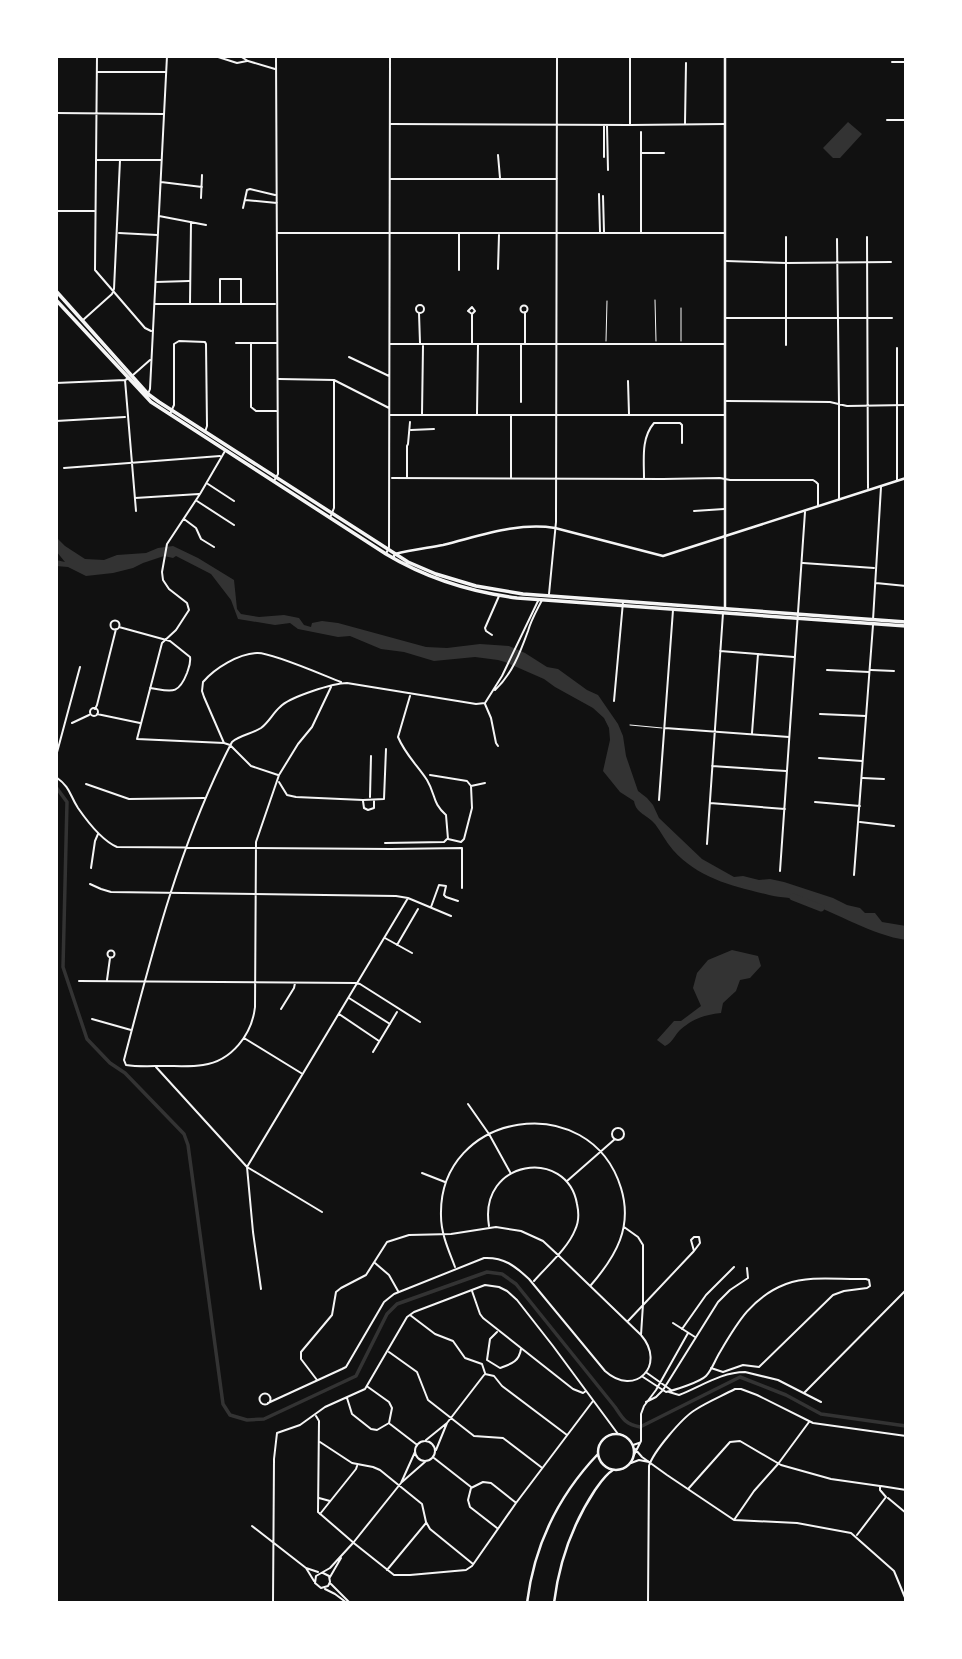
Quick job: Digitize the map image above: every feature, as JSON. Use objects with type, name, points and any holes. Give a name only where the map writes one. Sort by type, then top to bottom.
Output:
[{"type":"main road","points":[[724,611],[725,56]]},
{"type":"main road","points":[[56,291],[129,378]]},
{"type":"main road","points":[[56,300],[129,378],[171,413],[417,571],[440,580],[499,595],[906,624]]},
{"type":"main road","points":[[394,556],[509,529],[539,526],[663,556],[906,478]]},
{"type":"main road","points":[[394,556],[442,576],[543,598],[570,597],[673,609],[724,611]]},
{"type":"main road","points":[[527,1603],[536,1558],[560,1502],[598,1454],[603,1439],[618,1434],[629,1438],[635,1450],[631,1463],[624,1469],[613,1470],[607,1474],[590,1498],[571,1534],[559,1572],[554,1603]]},
{"type":"main road","points":[[598,1454],[602,1463],[613,1470]]},
{"type":"street","points":[[97,56],[95,270],[145,328],[152,332]]},
{"type":"street","points":[[147,395],[150,389],[167,56]]},
{"type":"street","points":[[215,56],[237,62],[248,61]]},
{"type":"street","points":[[240,56],[276,69]]},
{"type":"street","points":[[275,480],[278,474],[276,56]]},
{"type":"street","points":[[388,552],[390,56]]},
{"type":"street","points":[[492,693],[511,672],[543,598],[555,528],[557,56]]},
{"type":"street","points":[[630,56],[630,125]]},
{"type":"street","points":[[892,62],[906,62]]},
{"type":"street","points":[[685,124],[686,63]]},
{"type":"street","points":[[97,72],[166,72]]},
{"type":"street","points":[[56,113],[164,114]]},
{"type":"street","points":[[887,120],[906,120]]},
{"type":"street","points":[[390,124],[726,124]]},
{"type":"street","points":[[604,157],[606,125]]},
{"type":"street","points":[[606,125],[608,170]]},
{"type":"street","points":[[641,131],[642,233]]},
{"type":"street","points":[[641,153],[664,153]]},
{"type":"street","points":[[498,155],[500,179]]},
{"type":"street","points":[[96,160],[161,160]]},
{"type":"street","points":[[83,320],[113,292],[120,160]]},
{"type":"street","points":[[201,198],[202,175]]},
{"type":"street","points":[[390,179],[558,178]]},
{"type":"street","points":[[160,182],[202,187]]},
{"type":"street","points":[[243,208],[246,192],[250,189],[277,195]]},
{"type":"street","points":[[599,194],[602,233]]},
{"type":"street","points":[[602,233],[603,196]]},
{"type":"street","points":[[244,200],[277,203]]},
{"type":"street","points":[[56,211],[95,211]]},
{"type":"street","points":[[158,216],[206,225]]},
{"type":"street","points":[[190,304],[191,222]]},
{"type":"street","points":[[118,233],[157,235]]},
{"type":"street","points":[[277,233],[725,233]]},
{"type":"street","points":[[459,233],[459,270]]},
{"type":"street","points":[[498,269],[499,234]]},
{"type":"street","points":[[786,237],[786,345]]},
{"type":"street","points":[[867,237],[867,491]]},
{"type":"street","points":[[837,239],[839,500]]},
{"type":"street","points":[[726,261],[891,262]]},
{"type":"street","points":[[220,304],[220,279],[241,279],[241,304]]},
{"type":"street","points":[[155,282],[191,281]]},
{"type":"street","points":[[153,304],[277,303]]},
{"type":"street","points":[[525,312],[525,344]]},
{"type":"street","points":[[419,313],[422,415]]},
{"type":"street","points":[[471,344],[472,314]]},
{"type":"street","points":[[725,317],[892,318]]},
{"type":"street","points":[[171,413],[174,405],[174,346],[179,341],[203,341],[206,344],[207,426],[203,434]]},
{"type":"street","points":[[236,343],[277,344]]},
{"type":"street","points":[[251,344],[251,407],[256,411],[277,411]]},
{"type":"street","points":[[390,344],[725,344]]},
{"type":"street","points":[[477,415],[478,344]]},
{"type":"street","points":[[521,344],[521,402]]},
{"type":"street","points":[[897,348],[897,481]]},
{"type":"street","points":[[349,357],[390,376]]},
{"type":"street","points":[[56,383],[129,378],[151,360]]},
{"type":"street","points":[[129,378],[127,416],[136,511]]},
{"type":"street","points":[[278,379],[334,380],[390,408]]},
{"type":"street","points":[[331,516],[334,508],[334,380]]},
{"type":"street","points":[[628,382],[629,415]]},
{"type":"street","points":[[725,401],[830,402],[847,406],[906,405]]},
{"type":"street","points":[[390,415],[725,415]]},
{"type":"street","points":[[510,415],[510,479]]},
{"type":"street","points":[[56,421],[127,416]]},
{"type":"street","points":[[407,478],[410,422]]},
{"type":"street","points":[[644,479],[645,439],[654,423],[680,423],[682,443]]},
{"type":"street","points":[[410,430],[434,429]]},
{"type":"street","points":[[226,449],[167,543],[163,580],[166,586],[187,603],[190,610],[176,630],[162,643],[137,740],[224,743],[230,745],[251,766],[279,775]]},
{"type":"street","points":[[64,468],[222,456]]},
{"type":"street","points":[[390,478],[720,478],[815,481],[818,484],[818,507]]},
{"type":"street","points":[[207,483],[234,501]]},
{"type":"street","points":[[854,876],[881,487]]},
{"type":"street","points":[[134,499],[200,494]]},
{"type":"street","points":[[196,500],[234,525]]},
{"type":"street","points":[[694,511],[725,509]]},
{"type":"street","points":[[780,871],[805,511]]},
{"type":"street","points":[[183,519],[196,528],[201,539],[214,547]]},
{"type":"street","points":[[802,563],[876,568]]},
{"type":"street","points":[[875,583],[906,586]]},
{"type":"street","points":[[492,635],[485,628],[499,595]]},
{"type":"street","points":[[224,743],[202,686],[207,678],[235,659],[263,653],[342,683],[410,695],[485,703],[543,598]]},
{"type":"street","points":[[614,701],[623,604]]},
{"type":"street","points":[[659,800],[673,609]]},
{"type":"street","points":[[707,844],[724,611]]},
{"type":"street","points":[[90,714],[90,710],[97,705],[118,628],[165,639],[188,654],[191,662],[178,690],[149,687]]},
{"type":"street","points":[[720,650],[795,657]]},
{"type":"street","points":[[752,734],[758,654]]},
{"type":"street","points":[[56,756],[80,667]]},
{"type":"street","points":[[827,670],[894,671]]},
{"type":"street","points":[[502,676],[506,678]]},
{"type":"street","points":[[331,687],[312,727],[300,740],[279,775],[257,837],[254,1015],[244,1038],[228,1055],[211,1064],[126,1065],[124,1060],[145,981],[186,846],[230,745],[236,738],[265,725],[279,707],[288,701],[342,683]]},
{"type":"street","points":[[410,695],[398,737],[411,761],[429,784],[438,808],[446,815],[448,839]]},
{"type":"street","points":[[485,703],[498,746]]},
{"type":"street","points":[[94,709],[97,714]]},
{"type":"street","points":[[72,723],[90,714],[97,714],[140,723]]},
{"type":"street","points":[[820,714],[867,716]]},
{"type":"street","points":[[664,728],[790,737]]},
{"type":"street","points":[[278,780],[284,792],[290,796],[363,800],[386,798],[386,750]]},
{"type":"street","points":[[363,800],[364,808],[374,808],[371,755]]},
{"type":"street","points":[[819,758],[863,761]]},
{"type":"street","points":[[712,766],[787,771]]},
{"type":"street","points":[[430,775],[467,781],[471,786],[472,808],[464,839],[459,843],[448,839]]},
{"type":"street","points":[[56,777],[68,787],[78,807],[99,833],[108,843],[117,847],[462,848],[463,888]]},
{"type":"street","points":[[862,778],[884,779]]},
{"type":"street","points":[[471,786],[485,783]]},
{"type":"street","points":[[86,784],[130,799],[205,799]]},
{"type":"street","points":[[816,802],[860,806]]},
{"type":"street","points":[[709,803],[785,809]]},
{"type":"street","points":[[859,822],[894,825]]},
{"type":"street","points":[[91,868],[95,841],[99,833]]},
{"type":"street","points":[[385,843],[444,842],[448,839]]},
{"type":"street","points":[[90,884],[111,892],[396,896],[408,898],[451,916]]},
{"type":"street","points":[[430,908],[439,885],[446,886],[446,897],[458,901]]},
{"type":"street","points":[[261,1289],[247,1167],[408,898]]},
{"type":"street","points":[[397,945],[418,909]]},
{"type":"street","points":[[384,938],[412,953]]},
{"type":"street","points":[[107,981],[110,958]]},
{"type":"street","points":[[79,981],[356,983],[420,1022]]},
{"type":"street","points":[[281,1009],[295,982]]},
{"type":"street","points":[[348,998],[390,1024]]},
{"type":"street","points":[[373,1052],[397,1012]]},
{"type":"street","points":[[338,1013],[379,1041]]},
{"type":"street","points":[[92,1019],[132,1031]]},
{"type":"street","points":[[244,1038],[302,1074]]},
{"type":"street","points":[[155,1066],[247,1167],[322,1212]]},
{"type":"street","points":[[468,1104],[511,1173]]},
{"type":"street","points":[[456,1268],[443,1234],[441,1208],[446,1182],[452,1170],[477,1141],[489,1134],[517,1124],[545,1123],[580,1135],[600,1151],[615,1171],[622,1191],[623,1227],[613,1257],[590,1286]]},
{"type":"street","points":[[566,1182],[615,1139]]},
{"type":"street","points":[[490,1227],[490,1199],[495,1188],[511,1173],[538,1167],[554,1173],[566,1182],[575,1195],[578,1223],[571,1238],[533,1282]]},
{"type":"street","points":[[422,1173],[446,1182]]},
{"type":"street","points":[[268,1404],[348,1365],[384,1302],[398,1291],[480,1259],[496,1259],[513,1265],[533,1282],[608,1374],[617,1380],[638,1380],[646,1372],[650,1352],[648,1343],[641,1335],[543,1241],[521,1231],[490,1227],[443,1234],[409,1235],[385,1244],[366,1275],[338,1290],[332,1315],[301,1352],[301,1359],[317,1380]]},
{"type":"street","points":[[623,1227],[636,1234],[643,1245],[641,1335]]},
{"type":"street","points":[[627,1322],[694,1251]]},
{"type":"street","points":[[374,1263],[389,1275],[398,1291]]},
{"type":"street","points":[[682,1329],[706,1295],[734,1267]]},
{"type":"street","points":[[646,1402],[663,1390],[718,1302],[746,1280],[747,1268]]},
{"type":"street","points":[[670,1391],[706,1375],[742,1315],[769,1292],[803,1280],[869,1280],[870,1286],[867,1288],[833,1295],[759,1367],[743,1365],[723,1371],[711,1368]]},
{"type":"street","points":[[273,1603],[276,1434],[300,1425],[325,1407],[367,1387],[410,1314],[472,1290],[490,1285],[499,1287],[511,1294],[618,1434]]},
{"type":"street","points":[[472,1290],[481,1316],[573,1389],[583,1393],[586,1391]]},
{"type":"street","points":[[803,1393],[906,1290]]},
{"type":"street","points":[[410,1314],[435,1334],[453,1341],[465,1358],[482,1364]]},
{"type":"street","points":[[673,1323],[695,1337]]},
{"type":"street","points":[[482,1364],[486,1360],[490,1339],[499,1331]]},
{"type":"street","points":[[635,1450],[640,1442],[642,1412],[646,1402],[658,1387],[688,1333]]},
{"type":"street","points":[[486,1360],[500,1368],[517,1360],[521,1348]]},
{"type":"street","points":[[388,1351],[417,1372],[428,1400],[476,1437],[505,1440],[542,1468]]},
{"type":"street","points":[[482,1364],[485,1374]]},
{"type":"street","points":[[642,1376],[663,1390],[679,1395],[719,1377],[740,1371],[778,1380],[821,1402]]},
{"type":"street","points":[[646,1372],[670,1391]]},
{"type":"street","points":[[400,1484],[417,1445],[447,1423],[485,1374]]},
{"type":"street","points":[[485,1374],[494,1376],[502,1386],[567,1436]]},
{"type":"street","points":[[347,1398],[352,1414],[371,1429],[377,1430],[389,1423],[391,1405],[367,1387]]},
{"type":"street","points":[[648,1603],[650,1462],[691,1412],[737,1388],[810,1422],[906,1436]]},
{"type":"street","points":[[315,1415],[319,1421],[320,1514],[397,1576],[466,1570],[474,1565],[516,1503],[593,1401]]},
{"type":"street","points":[[734,1520],[810,1422]]},
{"type":"street","points":[[389,1423],[417,1445]]},
{"type":"street","points":[[321,1588],[328,1586],[331,1574],[342,1557],[400,1484],[433,1457],[447,1423]]},
{"type":"street","points":[[425,1441],[433,1445],[435,1451]]},
{"type":"street","points":[[689,1488],[732,1441],[740,1441],[778,1464],[831,1479],[906,1490]]},
{"type":"street","points":[[319,1442],[352,1463],[376,1468],[400,1484],[422,1504],[426,1522],[432,1532],[474,1565]]},
{"type":"street","points":[[635,1450],[640,1442]]},
{"type":"street","points":[[635,1450],[734,1520],[797,1523],[856,1536],[894,1571],[906,1600]]},
{"type":"street","points":[[415,1452],[418,1458],[426,1461]]},
{"type":"street","points":[[639,1460],[641,1456]]},
{"type":"street","points":[[433,1457],[471,1488]]},
{"type":"street","points":[[631,1463],[639,1460],[650,1462]]},
{"type":"street","points":[[320,1514],[358,1465]]},
{"type":"street","points":[[498,1528],[470,1507],[468,1500],[471,1488],[483,1482],[491,1483],[516,1503]]},
{"type":"street","points":[[880,1486],[886,1497],[906,1513]]},
{"type":"street","points":[[318,1497],[330,1501]]},
{"type":"street","points":[[856,1536],[886,1497]]},
{"type":"street","points":[[387,1570],[426,1522]]},
{"type":"street","points":[[252,1526],[306,1568],[321,1588],[349,1603]]},
{"type":"street","points":[[315,1582],[316,1576],[342,1557]]},
{"type":"street","points":[[306,1568],[328,1574],[335,1589],[349,1603]]},
{"type":"lane","points":[[655,300],[656,344]]},
{"type":"lane","points":[[607,301],[607,344]]},
{"type":"lane","points":[[680,344],[681,308]]},
{"type":"lane","points":[[630,725],[664,728]]},
{"type":"shaded area","points":[[848,122],[862,134],[840,158],[833,158],[823,148]]},
{"type":"shaded area","points":[[56,537],[85,559],[104,560],[117,555],[146,553],[173,546],[234,580],[237,609],[241,614],[259,617],[284,615],[299,618],[304,625],[311,627],[312,623],[322,621],[338,623],[426,647],[447,648],[480,644],[509,646],[525,653],[547,667],[558,669],[598,695],[623,736],[626,756],[638,791],[653,805],[659,818],[702,859],[734,877],[784,882],[860,908],[865,913],[875,913],[882,922],[906,926],[906,940],[868,929],[801,900],[769,895],[730,884],[694,868],[673,850],[655,824],[640,812],[634,801],[620,792],[603,771],[610,740],[609,728],[604,718],[593,708],[544,679],[498,660],[475,657],[434,661],[404,652],[381,649],[350,636],[338,637],[298,629],[290,623],[275,625],[238,619],[231,600],[211,574],[176,556],[164,556],[113,573],[86,576],[68,567],[56,566],[56,560],[65,562],[56,551]]},
{"type":"shaded area","points":[[732,950],[758,956],[761,966],[750,978],[740,980],[736,991],[723,1003],[721,1013],[704,1016],[690,1023],[665,1046],[657,1040],[674,1021],[681,1021],[701,1006],[693,988],[697,973],[708,960]]},
{"type":"waterway","points":[[56,787],[67,802],[63,967],[87,1039],[110,1063],[125,1073],[184,1134],[188,1145],[223,1404],[230,1415],[247,1420],[264,1419],[356,1376],[387,1314],[397,1304],[487,1272],[502,1274],[516,1284],[628,1423],[640,1427],[740,1377],[786,1395],[821,1414],[906,1426]]},
{"type":"waterway","points":[[793,897],[821,908]]}]
